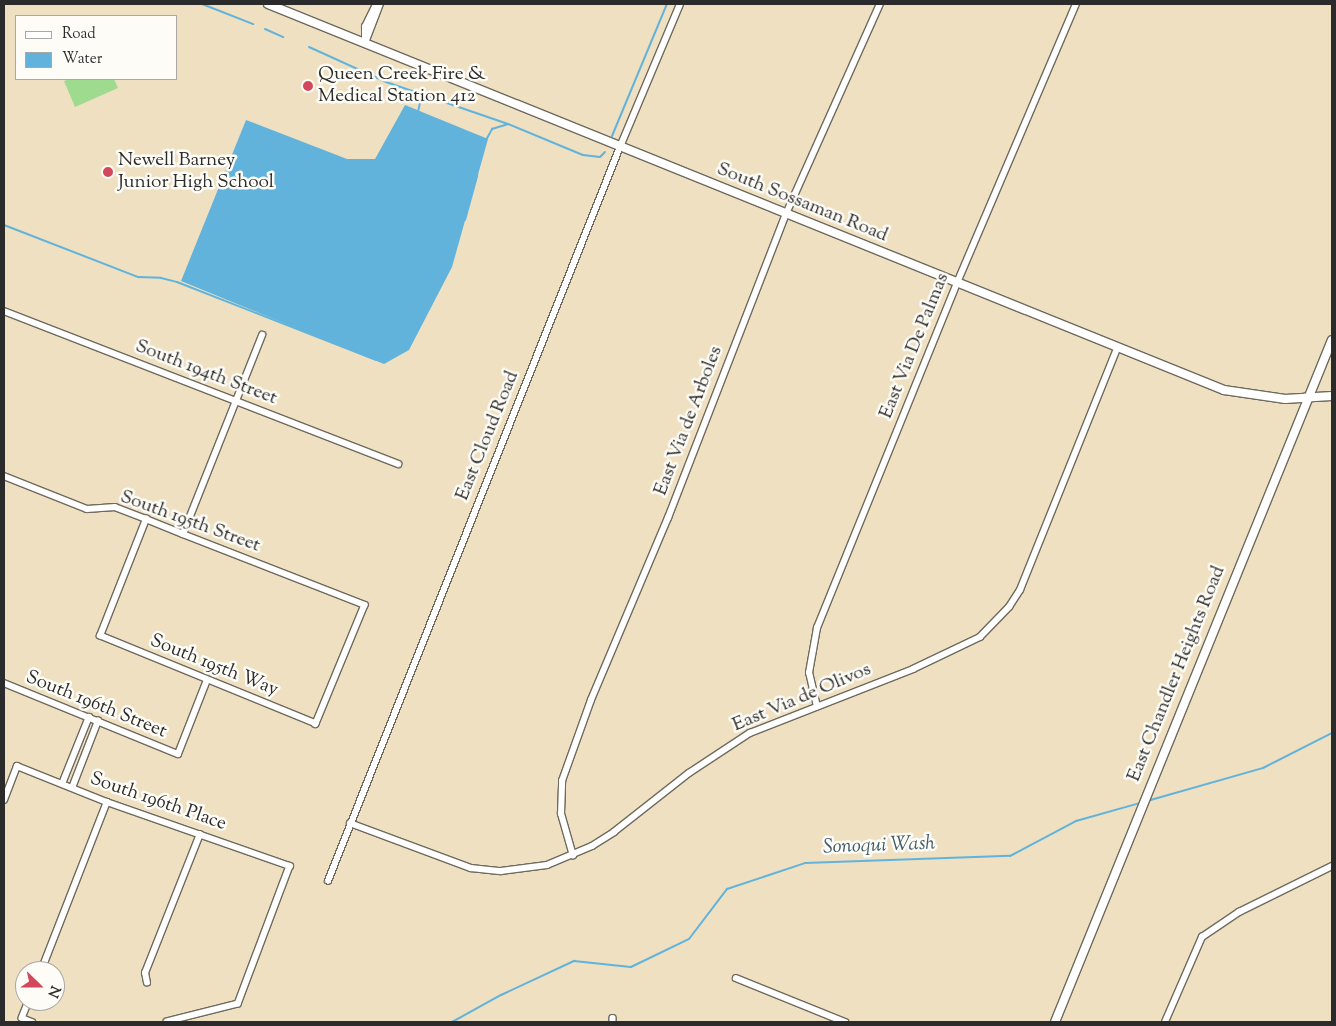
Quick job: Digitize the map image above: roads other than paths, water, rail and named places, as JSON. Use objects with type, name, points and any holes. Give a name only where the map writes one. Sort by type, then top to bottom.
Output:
[{"type":"main road","name":"South Sossaman Road","points":[[268,4],[1117,349],[1230,392],[1285,399],[1332,396]]},
{"type":"main road","name":"East Chandler Heights Road","points":[[1055,1022],[1306,397],[1332,340]]},
{"type":"street","points":[[364,43],[365,27],[378,4]]},
{"type":"street","name":"East Cloud Road","points":[[328,881],[620,147],[680,4]]},
{"type":"street","name":"East Via de Arboles","points":[[573,856],[561,814],[562,782],[591,700],[668,518],[786,214],[880,4]]},
{"type":"street","name":"East Via De Palmas","points":[[817,707],[809,674],[817,628],[957,283],[1076,4]]},
{"type":"street","name":"South 194th Street","points":[[4,311],[398,464]]},
{"type":"street","points":[[183,534],[262,335]]},
{"type":"street","name":"East Via de Olivos","points":[[350,823],[471,868],[523,870],[547,866],[573,856],[614,832],[689,773],[750,732],[913,669],[980,638],[1009,607],[1020,590],[1117,349]]},
{"type":"street","name":"South 195th Street","points":[[4,476],[87,509],[115,507],[365,605],[316,724]]},
{"type":"street","name":"South 195th Way","points":[[146,519],[100,636],[316,724]]},
{"type":"street","name":"South 196th Street","points":[[4,683],[178,754],[207,680]]},
{"type":"street","points":[[62,784],[89,717]]},
{"type":"street","points":[[72,788],[98,721]]},
{"type":"street","points":[[70,764],[80,768]]},
{"type":"street","name":"South 196th Place","points":[[4,800],[18,766],[107,802],[290,866],[238,1004],[167,1022]]},
{"type":"street","points":[[45,961],[107,802]]},
{"type":"street","points":[[147,983],[148,966],[200,834]]},
{"type":"street","points":[[1165,1022],[1202,937],[1239,912],[1332,866]]},
{"type":"street","points":[[736,978],[845,1022]]},
{"type":"street","points":[[25,1011],[22,1018],[32,1022]]},
{"type":"water","points":[[405,105],[488,139],[452,267],[409,350],[384,364],[181,281],[246,120],[347,159],[375,159]]},
{"type":"waterway","points":[[202,4],[253,24]]},
{"type":"waterway","points":[[612,136],[667,4]]},
{"type":"waterway","points":[[265,29],[283,37]]},
{"type":"waterway","points":[[309,47],[386,82],[508,124],[583,155],[600,157],[605,152]]},
{"type":"waterway","points":[[418,112],[422,93]]},
{"type":"waterway","points":[[486,140],[492,129],[508,124]]},
{"type":"waterway","points":[[465,220],[477,176]]},
{"type":"waterway","points":[[4,225],[138,277],[161,278],[177,282],[376,360]]},
{"type":"waterway","name":"Sonoqui Wash","points":[[1147,801],[1263,768],[1332,733]]},
{"type":"waterway","name":"Sonoqui Wash","points":[[452,1022],[501,995],[574,961],[631,967],[689,939],[727,889],[805,863],[1010,856],[1076,821],[1140,803]]},
{"type":"place","name":"Queen Creek Fire & Medical Station 412","points":[[308,86]]},
{"type":"place","name":"Newell Barney Junior High School","points":[[108,172]]}]
